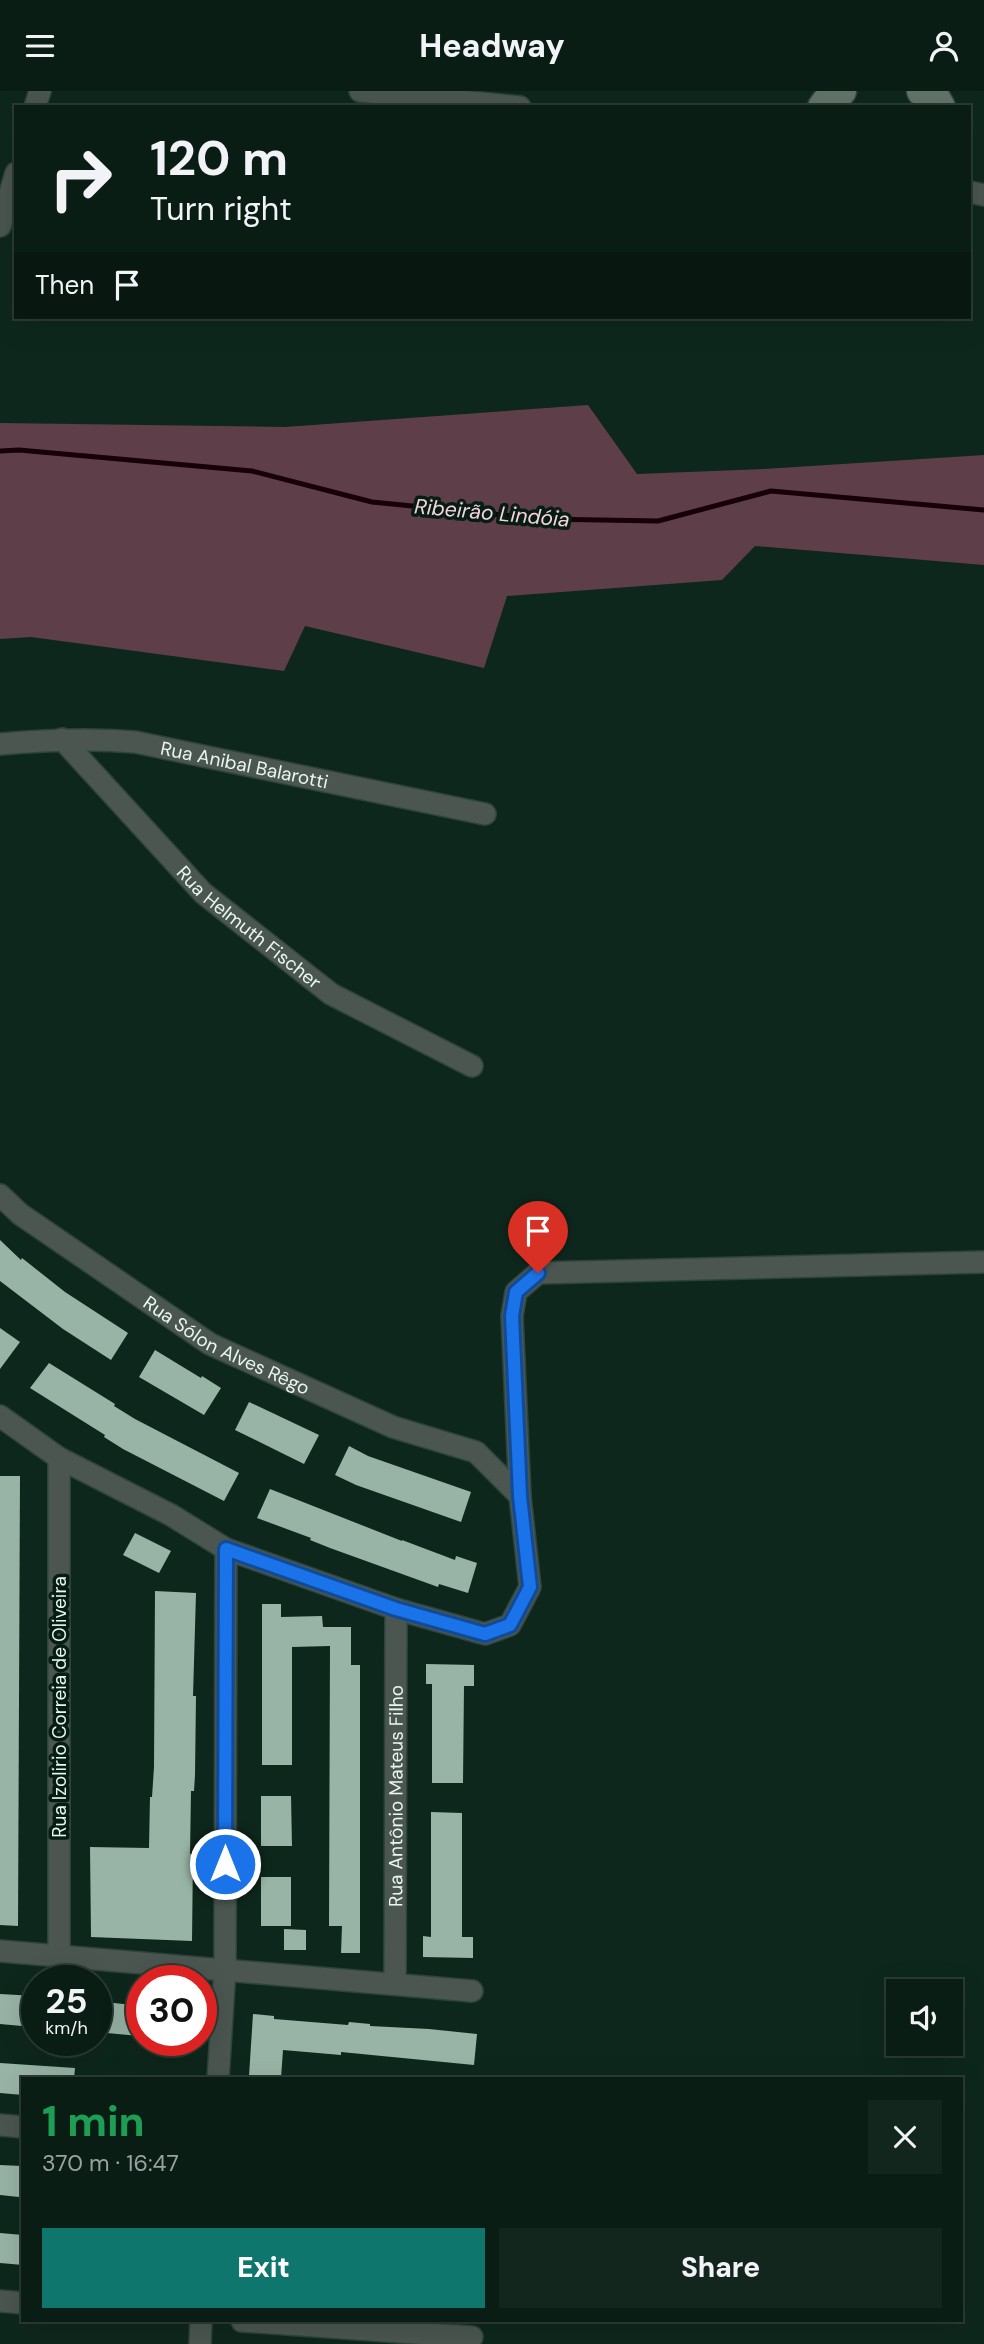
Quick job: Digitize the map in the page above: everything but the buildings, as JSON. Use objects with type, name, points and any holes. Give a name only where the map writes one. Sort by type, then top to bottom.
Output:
[{"type":"street","points":[[360,91],[420,94],[505,105]]},
{"type":"street","points":[[825,105],[841,91]]},
{"type":"street","points":[[922,91],[939,105]]},
{"type":"street","points":[[0,226],[14,180]]},
{"type":"street","name":"Rua Anibal Balarotti","points":[[0,744],[62,739],[135,742],[485,814]]},
{"type":"street","name":"Rua Helmuth Fischer","points":[[62,739],[203,893],[331,994],[472,1066]]},
{"type":"street","name":"Rua Sólon Alves Rêgo","points":[[0,1195],[20,1214],[210,1344],[393,1427],[476,1452],[520,1496]]},
{"type":"street","points":[[0,1416],[59,1458],[172,1515],[226,1549],[396,1609],[485,1634],[510,1625],[530,1587],[520,1496],[512,1316],[516,1292],[538,1273],[984,1262]]},
{"type":"street","name":"Rua Izolirio Correia de Oliveira","points":[[59,1458],[59,1956]]},
{"type":"street","points":[[218,2077],[225,1969],[226,1549]]},
{"type":"street","name":"Rua Antônio Mateus Filho","points":[[396,1609],[396,1983]]},
{"type":"street","points":[[0,1951],[472,1990]]},
{"type":"street","points":[[0,2125],[21,2127]]},
{"type":"street","points":[[0,2301],[21,2303]]},
{"type":"street","points":[[200,2344],[201,2322]]},
{"type":"street","points":[[256,2322],[472,2337]]},
{"type":"shaded area","points":[[588,405],[637,474],[984,455],[984,565],[755,546],[722,580],[507,596],[484,668],[305,626],[284,671],[31,637],[0,639],[0,423],[285,427]]},
{"type":"waterway","name":"Ribeirão Lindóia","points":[[0,451],[19,450],[252,471],[372,502],[543,519],[658,521],[771,491],[984,510]]},
{"type":"route","points":[[225,1864],[226,1549],[396,1609],[485,1634],[510,1625],[530,1587],[520,1496],[512,1316],[516,1292],[538,1273]]}]
